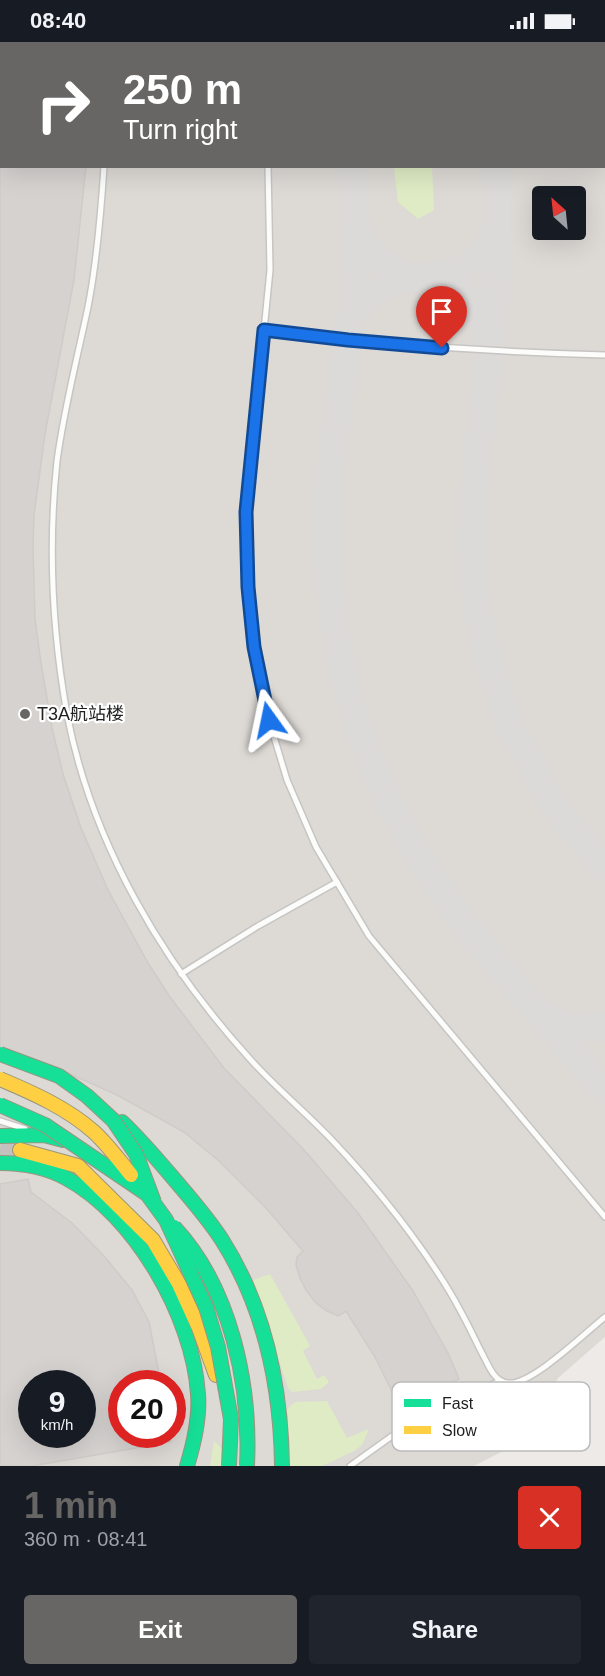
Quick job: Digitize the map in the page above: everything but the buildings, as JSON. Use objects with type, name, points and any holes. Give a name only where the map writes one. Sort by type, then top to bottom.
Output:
[{"type":"main road","points":[[0,1054],[59,1076],[87,1096],[113,1120],[136,1154],[151,1198]]},
{"type":"main road","points":[[24,1057],[86,1090],[131,1131],[195,1202],[226,1246],[255,1308],[269,1352],[280,1413],[282,1466]]},
{"type":"main road","points":[[0,1079],[51,1103],[92,1130],[192,1248],[209,1278],[227,1320],[241,1365],[248,1410],[248,1466]]},
{"type":"main road","points":[[0,1105],[45,1125],[151,1198]]},
{"type":"main road","points":[[0,1136],[44,1136],[81,1143],[131,1162],[156,1175],[176,1181]]},
{"type":"main road","points":[[20,1149],[78,1166],[153,1240],[179,1284],[199,1328],[248,1466]]},
{"type":"main road","points":[[0,1163],[28,1165],[50,1171],[75,1183],[100,1202],[139,1246],[173,1305],[190,1350],[198,1393],[189,1460]]},
{"type":"main road","points":[[166,1220],[206,1307],[218,1347],[231,1419],[229,1466]]},
{"type":"main road","points":[[179,1284],[203,1368],[207,1393],[207,1414],[189,1460]]},
{"type":"lane","points":[[104,168],[88,305],[64,413],[57,462],[51,550],[54,611],[68,716],[86,785],[124,879],[144,916],[181,974],[249,1059],[330,1138],[386,1202],[437,1272],[460,1309],[485,1359],[503,1382]]},
{"type":"lane","points":[[268,168],[270,270],[246,512],[248,587],[254,647],[269,720],[287,780],[316,847],[376,945],[605,1217]]},
{"type":"lane","points":[[264,330],[489,352],[605,355]]},
{"type":"lane","points":[[181,974],[258,926],[337,882]]},
{"type":"lane","points":[[0,1121],[44,1136]]},
{"type":"lane","points":[[517,1382],[537,1373],[605,1317]]},
{"type":"lane","points":[[350,1466],[392,1437]]},
{"type":"shaded area","points":[[0,168],[605,168],[605,1337],[556,1382],[392,1382],[392,1451],[503,1451],[474,1466],[0,1466]]},
{"type":"green space","points":[[394,168],[432,168],[434,210],[418,219],[398,202]]},
{"type":"green space","points":[[270,1274],[310,1346],[303,1351],[317,1379],[324,1375],[329,1382],[321,1389],[292,1392],[288,1388],[253,1280]]},
{"type":"green space","points":[[327,1401],[347,1438],[369,1429],[362,1445],[322,1466],[288,1466],[287,1409],[295,1402]]},
{"type":"green space","points":[[214,1441],[237,1463],[239,1466],[210,1466]]},
{"type":"taxiway","points":[[351,168],[355,232],[354,282],[327,504],[331,604],[347,689],[375,772],[414,850],[438,887],[501,970],[605,1091]]},
{"type":"taxiway","points":[[495,168],[498,225],[495,304],[476,464],[472,531],[473,578],[477,608],[487,655],[510,726],[556,810],[605,868]]},
{"type":"taxiway","points":[[356,223],[369,250],[392,268],[409,277]]},
{"type":"taxiway","points":[[350,318],[372,295],[388,284],[402,279],[452,273],[469,264],[489,243],[497,225]]},
{"type":"taxiway","points":[[427,276],[439,278],[460,290],[475,309],[489,343]]},
{"type":"taxiway","points":[[541,1012],[556,1021],[580,1028],[605,1026]]},
{"type":"tunnel","points":[[0,1148],[20,1150]]},
{"type":"traffic: fast","points":[[0,1054],[59,1076],[87,1096],[113,1120],[136,1154],[154,1202]]},
{"type":"traffic: fast","points":[[0,1105],[45,1125],[147,1194],[166,1220],[206,1307],[218,1347],[231,1419],[229,1466]]},
{"type":"traffic: fast","points":[[122,1122],[149,1150],[211,1224],[237,1266],[260,1321],[268,1349],[278,1407],[282,1466]]},
{"type":"traffic: fast","points":[[0,1136],[44,1135],[63,1140]]},
{"type":"traffic: fast","points":[[0,1163],[42,1168],[66,1178],[91,1195],[137,1242],[156,1271],[185,1333],[194,1364],[198,1412],[187,1466]]},
{"type":"traffic: fast","points":[[174,1227],[194,1251],[210,1279],[233,1339],[241,1371],[245,1403],[247,1466]]},
{"type":"traffic: slow","points":[[0,1079],[49,1102],[84,1123],[104,1142],[131,1175]]},
{"type":"traffic: slow","points":[[20,1150],[78,1166],[153,1240],[179,1284],[199,1328],[216,1375]]},
{"type":"place","name":"T3A航站楼","points":[[25,714]]},
{"type":"route","points":[[269,720],[254,647],[248,587],[246,512],[264,330],[442,348]]}]
